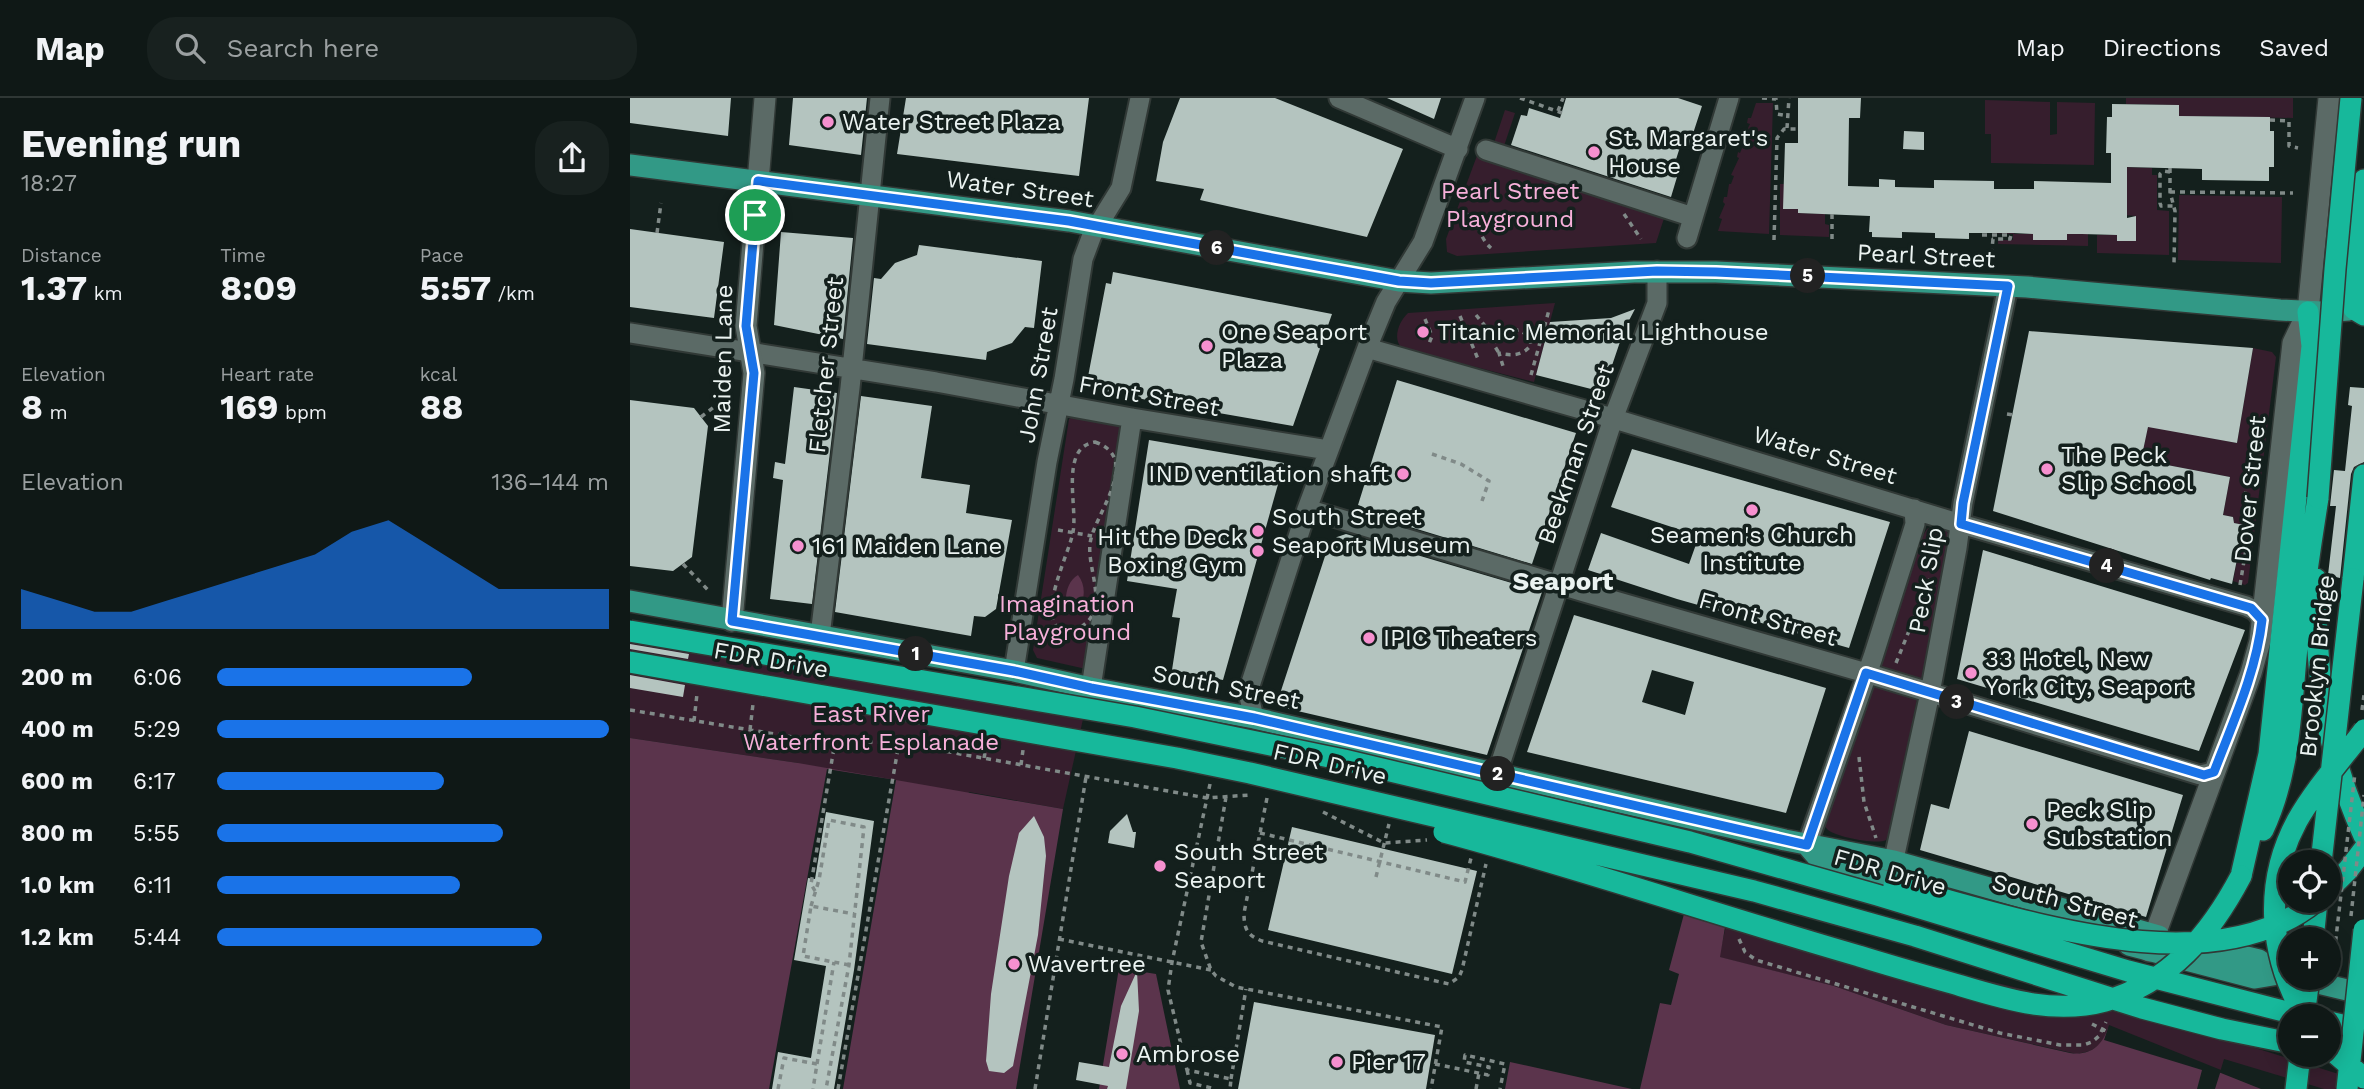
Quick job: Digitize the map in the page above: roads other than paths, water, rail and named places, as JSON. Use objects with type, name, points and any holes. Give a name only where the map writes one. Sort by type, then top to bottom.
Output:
[{"type":"highway","points":[[2351,98],[2318,498],[2316,614],[2322,699],[2338,769],[2364,836]]},
{"type":"highway","points":[[2361,310],[2355,264],[2364,180]]},
{"type":"highway","points":[[2241,876],[2269,754],[2312,346],[2308,312]]},
{"type":"highway","name":"Brooklyn Bridge","points":[[2322,850],[2364,475]]},
{"type":"highway","points":[[1313,797],[1509,850],[2002,998],[2037,1005],[2070,1007],[2106,1001],[2160,976],[2181,960],[2205,934],[2220,914],[2241,876],[2273,810],[2283,770],[2301,610],[2318,498]]},
{"type":"highway","name":"FDR Drive","points":[[630,631],[1205,730],[1344,760],[1690,842],[2128,971],[2278,1010]]},
{"type":"highway","name":"FDR Drive","points":[[630,663],[1164,755],[1313,797],[1754,891],[1915,936],[2132,1005],[2278,1040]]},
{"type":"highway","points":[[2298,1004],[2289,988],[2279,958],[2274,923],[2278,870],[2297,822],[2363,726]]},
{"type":"highway","points":[[2316,793],[2360,756]]},
{"type":"highway","points":[[1690,842],[1793,862],[2055,928],[2122,940],[2190,942],[2249,934],[2286,921],[2298,913]]},
{"type":"highway","points":[[2341,877],[2364,849]]},
{"type":"highway","points":[[2347,1089],[2364,930]]},
{"type":"highway","points":[[2341,1025],[2364,1030]]},
{"type":"highway","points":[[2341,1053],[2364,1058]]},
{"type":"highway","points":[[2341,1060],[2364,1078]]},
{"type":"highway","points":[[2297,1089],[2299,1067]]},
{"type":"main road","name":"Maiden Lane","points":[[732,621],[754,373],[746,326],[765,98]]},
{"type":"main road","name":"Dover Street","points":[[2153,943],[2251,673],[2260,641],[2293,343],[2308,312],[2329,98]]},
{"type":"main road","name":"Water Street","points":[[630,165],[1098,226],[1399,281]]},
{"type":"main road","name":"Pearl Street","points":[[1399,281],[1431,283],[1657,271],[1716,272],[2008,286],[2308,312],[2361,310]]},
{"type":"main road","name":"South Street","points":[[630,601],[1254,718],[1807,845],[1891,872],[2153,943],[2259,960],[2278,970]]},
{"type":"main road","name":"South Street","points":[[2341,986],[2363,990]]},
{"type":"street","name":"Fletcher Street","points":[[820,636],[852,369],[880,98]]},
{"type":"street","name":"John Street","points":[[1014,671],[1083,258],[1121,188],[1140,98]]},
{"type":"street","points":[[1339,98],[1458,149]]},
{"type":"street","points":[[1254,718],[1248,692],[1328,450],[1386,302],[1423,242],[1475,98]]},
{"type":"street","points":[[1687,238],[1729,98]]},
{"type":"street","points":[[1486,150],[1693,217]]},
{"type":"street","name":"Beekman Street","points":[[1497,774],[1613,419],[1657,303],[1657,271]]},
{"type":"street","name":"Peck Slip","points":[[1891,872],[1930,693],[1963,503],[2008,286]]},
{"type":"street","name":"Front Street","points":[[630,333],[936,382],[1328,450]]},
{"type":"street","name":"Water Street","points":[[1367,348],[2246,606],[2256,611],[2262,620]]},
{"type":"street","points":[[1091,688],[1132,418]]},
{"type":"street","name":"Front Street","points":[[1307,509],[1866,673],[2200,775],[2214,772]]},
{"type":"street","name":"Peck Slip","points":[[1807,845],[1915,524],[1914,509]]},
{"type":"place","name":"Water Street Plaza","points":[[828,122]]},
{"type":"place","name":"St. Margaret's House","points":[[1594,152]]},
{"type":"place","name":"Titanic Memorial Lighthouse","points":[[1423,332]]},
{"type":"place","name":"One Seaport Plaza","points":[[1207,346]]},
{"type":"place","name":"The Peck Slip School","points":[[2047,469]]},
{"type":"place","name":"IND ventilation shaft","points":[[1403,474]]},
{"type":"place","name":"Seamen's Church Institute","points":[[1752,510]]},
{"type":"place","name":"South Street Seaport Museum","points":[[1258,531]]},
{"type":"place","name":"161 Maiden Lane","points":[[798,546]]},
{"type":"place","name":"Hit the Deck Boxing Gym","points":[[1258,551]]},
{"type":"place","name":"IPIC Theaters","points":[[1369,638]]},
{"type":"place","name":"33 Hotel, New York City, Seaport","points":[[1971,673]]},
{"type":"place","name":"Peck Slip Substation","points":[[2032,824]]},
{"type":"place","name":"South Street Seaport","points":[[1160,866]]},
{"type":"place","name":"Wavertree","points":[[1014,964]]},
{"type":"place","name":"Ambrose","points":[[1122,1054]]},
{"type":"place","name":"Pier 17","points":[[1337,1062]]},
{"type":"district","name":"Seaport","points":[[1563,581]]},
{"type":"park label","name":"Pearl Street Playground","points":[[1510,205]]},
{"type":"park label","name":"Imagination Playground","points":[[1067,618]]},
{"type":"park label","name":"East River Waterfront Esplanade","points":[[871,728]]}]
